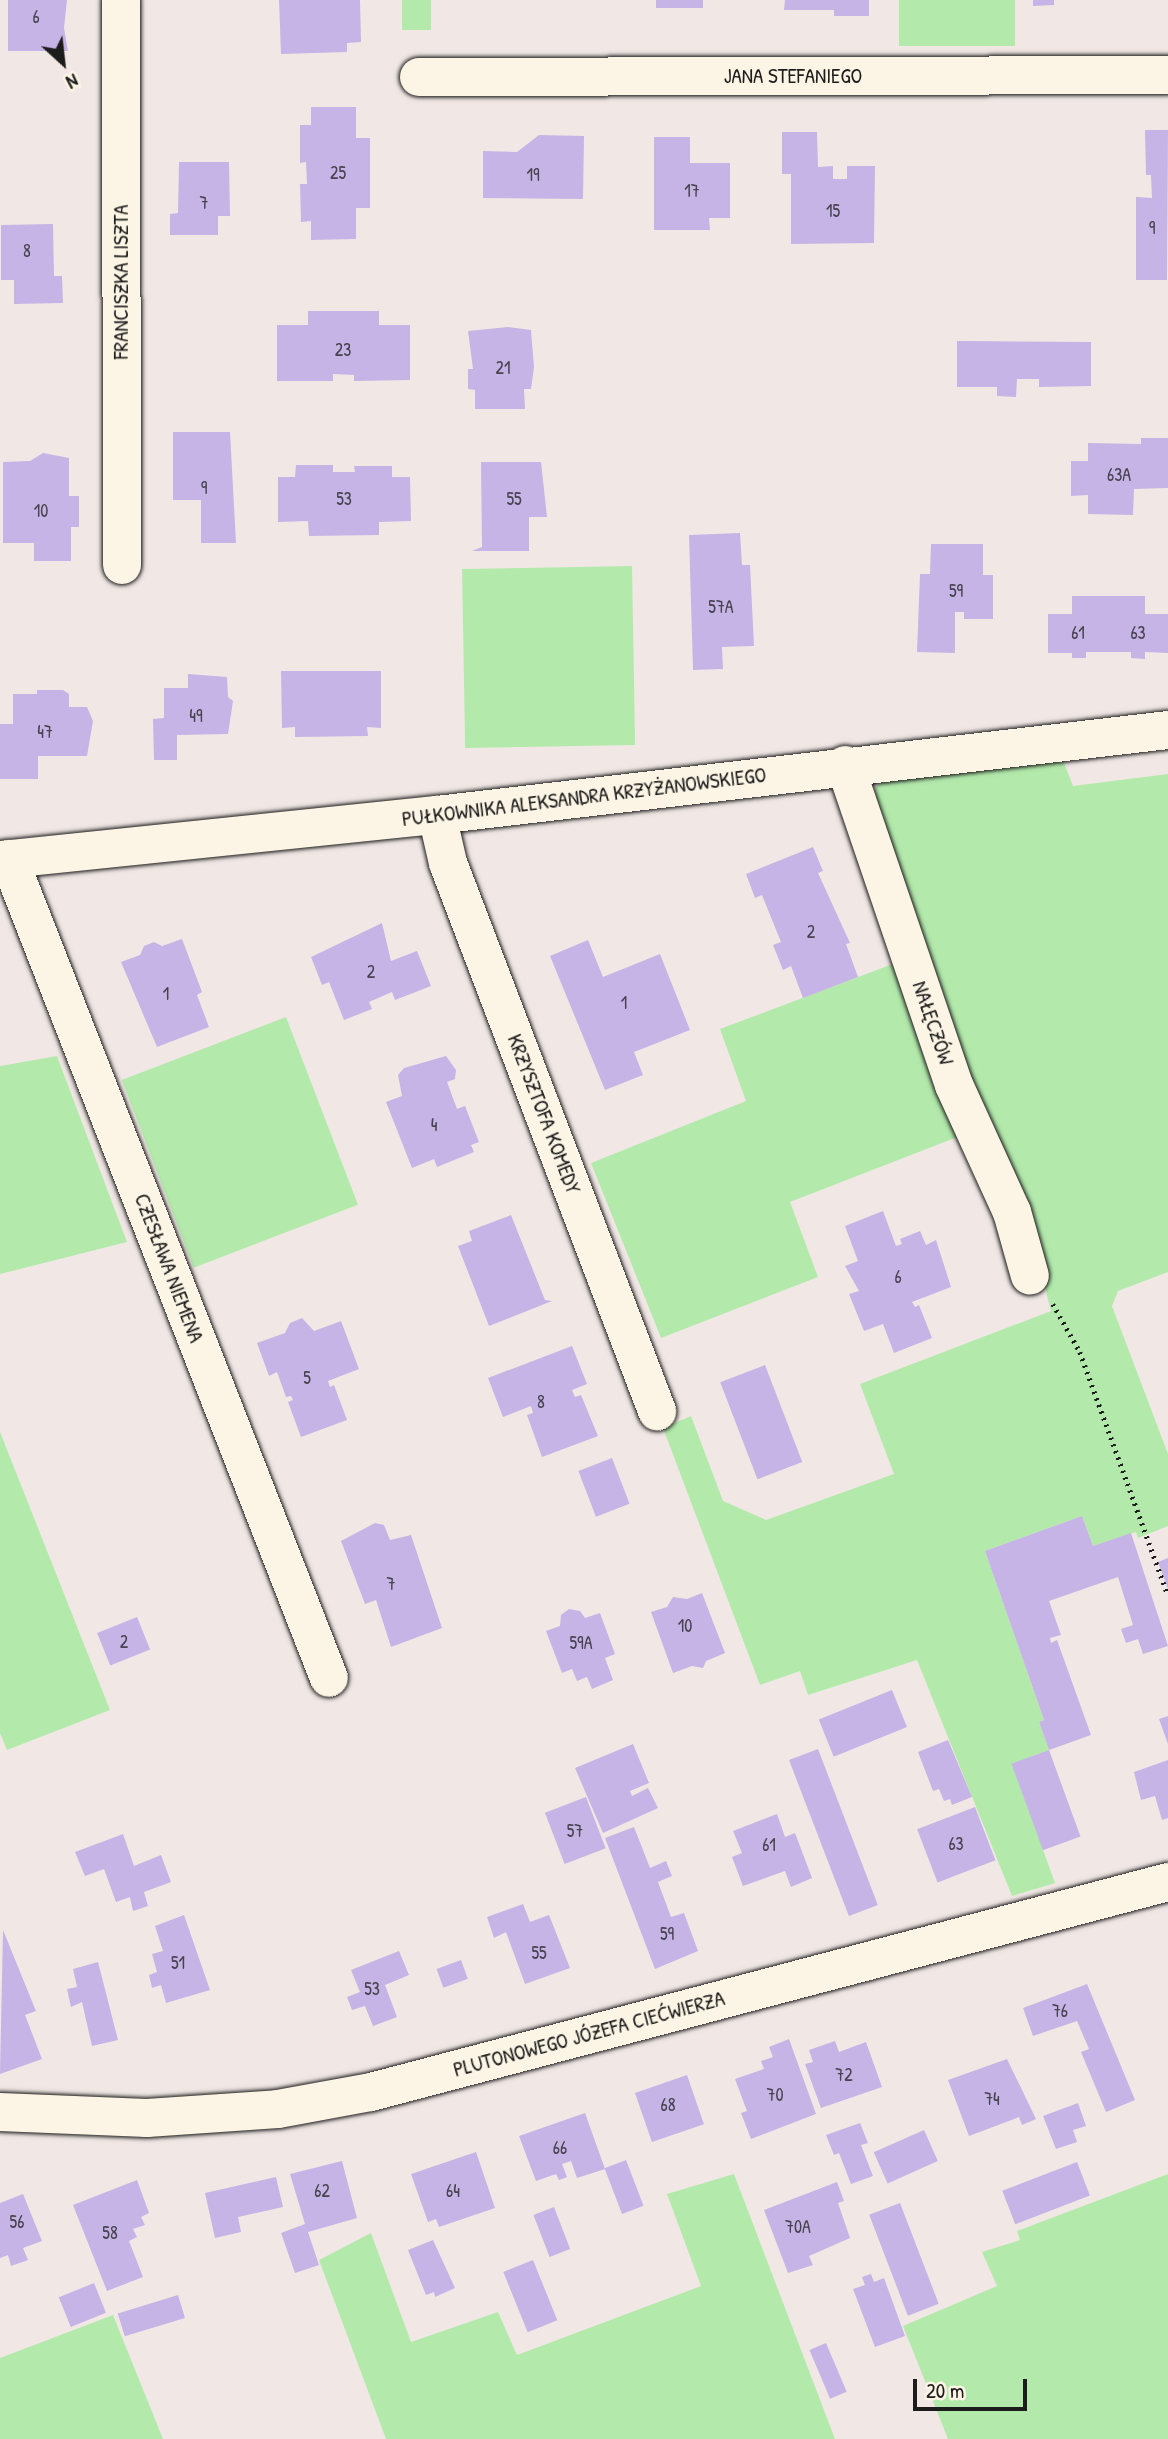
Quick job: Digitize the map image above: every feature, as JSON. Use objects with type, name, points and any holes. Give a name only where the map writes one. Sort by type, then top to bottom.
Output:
[{"type":"street","name":"FRANCISZKA LISZTA","points":[[121,0],[122,565]]},
{"type":"street","name":"JANA STEFANIEGO","points":[[419,77],[1168,75]]},
{"type":"street","name":"PUŁKOWNIKA ALEKSANDRA KRZYŻANOWSKIEGO","points":[[5,859],[437,815],[845,765],[1168,730]]},
{"type":"street","name":"NAŁĘCZÓW","points":[[845,765],[954,1084],[1008,1201],[1030,1276]]},
{"type":"street","name":"KRZYSZTOFA KOMEDY","points":[[437,815],[448,863],[657,1411]]},
{"type":"street","name":"CZESŁAWA NIEMENA","points":[[5,859],[329,1678]]},
{"type":"street","name":"PLUTONOWEGO JÓZEFA CIEĆWIERZA","points":[[0,2112],[147,2118],[278,2109],[358,2094],[1168,1882]]},
{"type":"path","points":[[1030,1276],[1057,1309],[1080,1352],[1168,1595]]},
{"type":"green space","points":[[402,0],[431,0],[431,30],[402,30]]},
{"type":"green space","points":[[899,0],[1015,0],[1015,46],[899,46]]},
{"type":"green space","points":[[632,566],[635,745],[465,748],[462,569]]},
{"type":"green space","points":[[1063,760],[1073,786],[1168,774],[1168,1272],[1118,1291],[1112,1306],[1168,1454],[1168,1526],[1138,1538],[1136,1532],[1093,1546],[1082,1516],[985,1551],[1044,1720],[1039,1722],[1049,1750],[1012,1764],[1055,1883],[1012,1896],[917,1660],[808,1695],[800,1671],[760,1685],[663,1428],[691,1416],[723,1501],[766,1520],[894,1474],[860,1384],[1051,1311],[1041,1272],[874,806],[875,788],[885,780]]},
{"type":"green space","points":[[898,962],[965,1134],[790,1202],[818,1277],[661,1338],[591,1163],[746,1101],[720,1029]]},
{"type":"green space","points":[[286,1017],[358,1205],[194,1268],[122,1080]]},
{"type":"green space","points":[[57,1056],[127,1242],[0,1274],[0,1066]]},
{"type":"green space","points":[[0,1432],[110,1710],[7,1750],[0,1733]]},
{"type":"green space","points":[[734,2174],[835,2439],[386,2439],[319,2260],[371,2233],[411,2342],[498,2312],[517,2355],[701,2286],[667,2194]]},
{"type":"green space","points":[[1168,2174],[1168,2439],[948,2439],[903,2326],[997,2286],[982,2252],[1020,2240],[1017,2231]]},
{"type":"green space","points":[[113,2315],[163,2439],[0,2439],[0,2358]]},
{"type":"building","points":[[8,0],[67,0],[64,28],[68,51],[8,51]]},
{"type":"building","points":[[279,0],[360,0],[361,42],[347,43],[347,52],[281,54]]},
{"type":"building","points":[[656,0],[703,0],[703,8],[656,8]]},
{"type":"building","points":[[785,0],[869,0],[869,16],[834,16],[834,10],[784,10]]},
{"type":"building","points":[[1033,0],[1054,0],[1054,5],[1033,6]]},
{"type":"building","points":[[311,107],[356,107],[356,138],[370,138],[370,208],[356,208],[356,239],[311,240],[311,221],[301,222],[300,184],[307,184],[306,162],[300,163],[300,125],[311,125]]},
{"type":"building","points":[[1145,130],[1168,130],[1167,280],[1136,280],[1136,197],[1152,198],[1151,175],[1146,175]]},
{"type":"building","points":[[782,132],[817,132],[818,167],[833,166],[833,179],[847,179],[847,166],[875,166],[874,243],[791,244],[791,174],[782,174]]},
{"type":"building","points":[[539,135],[584,136],[583,199],[483,198],[483,151],[517,152]]},
{"type":"building","points":[[654,137],[690,137],[690,163],[730,163],[730,218],[709,218],[710,230],[654,230]]},
{"type":"building","points":[[179,162],[229,162],[230,216],[218,216],[218,235],[170,235],[170,214],[178,213]]},
{"type":"building","points":[[53,224],[54,276],[62,276],[63,303],[14,304],[14,280],[1,280],[1,225]]},
{"type":"building","points":[[308,311],[379,311],[379,325],[410,325],[410,380],[354,381],[354,375],[333,374],[333,381],[277,381],[277,325],[308,325]]},
{"type":"building","points":[[508,327],[531,330],[534,367],[531,389],[524,389],[525,409],[475,409],[475,390],[468,389],[468,369],[473,369],[468,331]]},
{"type":"building","points":[[957,341],[1091,342],[1091,386],[1039,387],[1039,379],[1017,379],[1016,397],[997,396],[997,387],[957,387]]},
{"type":"building","points":[[173,432],[230,432],[236,543],[201,543],[201,500],[173,500]]},
{"type":"building","points":[[1141,438],[1168,438],[1168,488],[1134,489],[1133,515],[1088,514],[1088,495],[1071,496],[1071,461],[1088,461],[1088,443],[1141,444]]},
{"type":"building","points":[[43,453],[69,458],[69,496],[79,496],[79,527],[71,527],[71,561],[34,561],[34,543],[3,543],[3,462],[30,461]]},
{"type":"building","points":[[481,462],[541,462],[547,517],[529,517],[529,551],[472,551],[482,547]]},
{"type":"building","points":[[296,465],[333,465],[333,472],[355,472],[354,466],[392,466],[392,477],[410,477],[411,521],[379,522],[379,535],[309,536],[308,521],[278,522],[278,477],[295,477]]},
{"type":"building","points":[[740,533],[742,565],[750,565],[754,646],[722,647],[723,669],[693,670],[689,535]]},
{"type":"building","points":[[931,544],[983,544],[983,575],[993,575],[993,619],[964,619],[964,612],[955,612],[955,653],[917,652],[920,574],[930,574]]},
{"type":"building","points":[[1072,596],[1145,596],[1145,614],[1168,614],[1168,653],[1145,652],[1145,659],[1131,658],[1131,652],[1086,652],[1086,658],[1072,658],[1072,653],[1048,653],[1048,614],[1072,614]]},
{"type":"building","points":[[281,671],[381,671],[381,728],[367,727],[368,736],[295,737],[295,727],[282,728]]},
{"type":"building","points":[[188,674],[227,677],[228,697],[233,701],[228,734],[177,735],[177,760],[154,760],[153,719],[164,718],[164,688],[188,688]]},
{"type":"building","points":[[37,690],[63,690],[69,694],[69,707],[87,707],[93,721],[87,756],[38,756],[38,779],[0,779],[0,724],[13,724],[13,694],[37,694]]},
{"type":"building","points":[[813,847],[823,871],[818,873],[850,943],[846,944],[858,977],[803,998],[791,966],[783,970],[773,945],[781,942],[762,895],[755,898],[746,874]]},
{"type":"building","points":[[382,923],[391,961],[417,951],[431,986],[395,1000],[392,992],[369,1002],[372,1009],[344,1020],[329,982],[322,985],[311,957]]},
{"type":"building","points":[[182,939],[202,992],[197,995],[209,1027],[157,1047],[121,962],[140,955],[144,946],[154,942],[162,946]]},
{"type":"building","points":[[588,940],[603,977],[660,954],[690,1030],[634,1052],[643,1075],[605,1090],[550,956]]},
{"type":"building","points":[[446,1056],[456,1070],[455,1079],[447,1082],[457,1109],[465,1106],[479,1142],[471,1145],[474,1152],[437,1167],[434,1159],[412,1168],[386,1102],[402,1096],[398,1075],[404,1068]]},
{"type":"building","points":[[883,1211],[896,1246],[902,1244],[900,1239],[920,1231],[926,1245],[936,1240],[951,1287],[912,1302],[915,1307],[919,1305],[932,1338],[894,1353],[883,1324],[864,1331],[849,1294],[859,1291],[845,1266],[858,1261],[845,1226]]},
{"type":"building","points":[[511,1215],[545,1300],[552,1301],[489,1326],[458,1246],[472,1241],[469,1231]]},
{"type":"building","points":[[302,1318],[314,1331],[341,1321],[359,1369],[328,1381],[330,1387],[334,1385],[347,1420],[301,1437],[288,1402],[293,1400],[291,1396],[286,1397],[277,1372],[269,1376],[257,1343],[285,1333],[290,1323]]},
{"type":"building","points":[[572,1346],[587,1384],[572,1390],[575,1397],[581,1395],[598,1436],[542,1457],[527,1415],[533,1413],[531,1406],[503,1417],[488,1378]]},
{"type":"building","points":[[765,1365],[802,1462],[757,1479],[720,1382]]},
{"type":"building","points":[[612,1458],[630,1504],[596,1517],[578,1471]]},
{"type":"building","points":[[1082,1516],[1093,1546],[1131,1533],[1168,1646],[1143,1654],[1138,1639],[1126,1643],[1121,1629],[1133,1625],[1118,1577],[1049,1601],[1061,1635],[1050,1638],[1051,1643],[1057,1640],[1091,1735],[1049,1750],[1039,1722],[1044,1720],[985,1551]]},
{"type":"building","points":[[375,1523],[384,1525],[390,1540],[411,1535],[442,1628],[391,1647],[376,1600],[365,1604],[341,1541]]},
{"type":"building","points":[[1168,1558],[1168,1589],[1158,1562]]},
{"type":"building","points":[[702,1593],[725,1653],[706,1661],[703,1668],[692,1666],[673,1673],[651,1612],[667,1607],[673,1597],[687,1599]]},
{"type":"building","points":[[569,1609],[580,1611],[585,1618],[600,1613],[615,1654],[605,1658],[613,1680],[592,1689],[587,1677],[577,1681],[572,1669],[562,1673],[546,1631],[560,1626],[561,1615]]},
{"type":"building","points":[[137,1617],[150,1649],[110,1666],[97,1633]]},
{"type":"building","points":[[892,1690],[907,1727],[834,1757],[819,1720]]},
{"type":"building","points":[[1168,1716],[1168,1744],[1159,1719]]},
{"type":"building","points":[[948,1740],[972,1797],[952,1805],[950,1799],[944,1801],[939,1789],[933,1791],[918,1752]]},
{"type":"building","points":[[633,1744],[649,1783],[630,1791],[632,1796],[648,1788],[658,1808],[603,1833],[575,1768]]},
{"type":"building","points":[[818,1749],[878,1905],[849,1916],[789,1760]]},
{"type":"building","points":[[1049,1750],[1080,1836],[1043,1850],[1011,1764]]},
{"type":"building","points":[[1168,1760],[1168,1818],[1162,1820],[1155,1796],[1141,1800],[1134,1772]]},
{"type":"building","points":[[586,1797],[606,1848],[565,1864],[545,1813]]},
{"type":"building","points":[[975,1807],[995,1860],[938,1882],[917,1829]]},
{"type":"building","points":[[777,1814],[785,1837],[795,1833],[812,1878],[791,1887],[785,1871],[743,1886],[732,1857],[742,1853],[733,1831]]},
{"type":"building","points":[[634,1827],[650,1868],[666,1861],[672,1876],[658,1882],[671,1917],[684,1913],[698,1951],[655,1969],[605,1838]]},
{"type":"building","points":[[123,1834],[134,1866],[161,1855],[171,1882],[144,1892],[148,1906],[133,1911],[130,1897],[116,1902],[104,1869],[85,1876],[75,1852]]},
{"type":"building","points":[[523,1904],[530,1922],[549,1915],[570,1968],[525,1984],[506,1932],[494,1938],[487,1917]]},
{"type":"building","points":[[184,1915],[210,1990],[166,2003],[161,1985],[152,1988],[149,1975],[157,1972],[152,1954],[163,1951],[155,1926]]},
{"type":"building","points":[[3,1930],[36,2011],[25,2015],[42,2059],[0,2074]]},
{"type":"building","points":[[399,1951],[409,1975],[385,1985],[397,2017],[373,2026],[365,2006],[352,2010],[347,1997],[360,1992],[351,1970]]},
{"type":"building","points":[[461,1960],[468,1979],[443,1988],[437,1969]]},
{"type":"building","points":[[98,1962],[118,2040],[92,2046],[82,2002],[71,2007],[67,1989],[77,1987],[73,1969]]},
{"type":"building","points":[[1087,1984],[1135,2100],[1106,2112],[1081,2052],[1089,2049],[1077,2021],[1033,2036],[1023,2008]]},
{"type":"building","points":[[789,2039],[816,2114],[751,2139],[741,2113],[747,2111],[735,2079],[764,2069],[761,2061],[773,2057],[769,2047]]},
{"type":"building","points":[[835,2041],[839,2052],[866,2042],[882,2087],[821,2108],[805,2064],[813,2062],[809,2050]]},
{"type":"building","points":[[1007,2059],[1036,2119],[1022,2125],[1019,2117],[969,2136],[948,2080]]},
{"type":"building","points":[[687,2075],[704,2124],[652,2142],[635,2093]]},
{"type":"building","points":[[1078,2103],[1086,2126],[1073,2130],[1077,2142],[1056,2149],[1043,2116]]},
{"type":"building","points":[[585,2113],[605,2169],[577,2178],[571,2161],[562,2164],[567,2177],[559,2180],[556,2174],[536,2181],[519,2136]]},
{"type":"building","points":[[860,2123],[868,2143],[861,2145],[873,2176],[851,2184],[839,2153],[834,2155],[826,2135]]},
{"type":"building","points":[[924,2130],[938,2161],[888,2183],[874,2152]]},
{"type":"building","points":[[476,2152],[495,2208],[439,2227],[436,2219],[428,2222],[411,2174]]},
{"type":"building","points":[[626,2160],[644,2206],[622,2214],[605,2168]]},
{"type":"building","points":[[342,2161],[357,2218],[308,2232],[319,2265],[295,2273],[281,2233],[305,2224],[290,2174]]},
{"type":"building","points":[[1077,2162],[1090,2196],[1015,2224],[1002,2191]]},
{"type":"building","points":[[276,2177],[283,2207],[238,2217],[241,2232],[215,2238],[205,2193]]},
{"type":"building","points":[[137,2180],[149,2213],[141,2217],[145,2225],[133,2229],[137,2237],[129,2241],[143,2277],[107,2291],[73,2205]]},
{"type":"building","points":[[837,2182],[844,2201],[838,2203],[850,2238],[809,2256],[813,2265],[788,2273],[764,2210]]},
{"type":"building","points":[[23,2194],[42,2241],[23,2248],[28,2260],[11,2266],[8,2255],[0,2258],[0,2203]]},
{"type":"building","points":[[900,2203],[939,2304],[908,2316],[869,2215]]},
{"type":"building","points":[[554,2207],[570,2249],[550,2257],[533,2215]]},
{"type":"building","points":[[433,2240],[455,2288],[435,2297],[434,2292],[426,2295],[408,2250]]},
{"type":"building","points":[[533,2260],[557,2320],[528,2332],[503,2272]]},
{"type":"building","points":[[871,2274],[874,2282],[884,2278],[905,2336],[875,2347],[853,2289],[865,2285],[862,2277]]},
{"type":"building","points":[[94,2283],[106,2313],[71,2327],[59,2297]]},
{"type":"building","points":[[178,2295],[185,2318],[125,2336],[118,2313]]},
{"type":"building","points":[[826,2343],[847,2392],[830,2399],[809,2350]]}]
